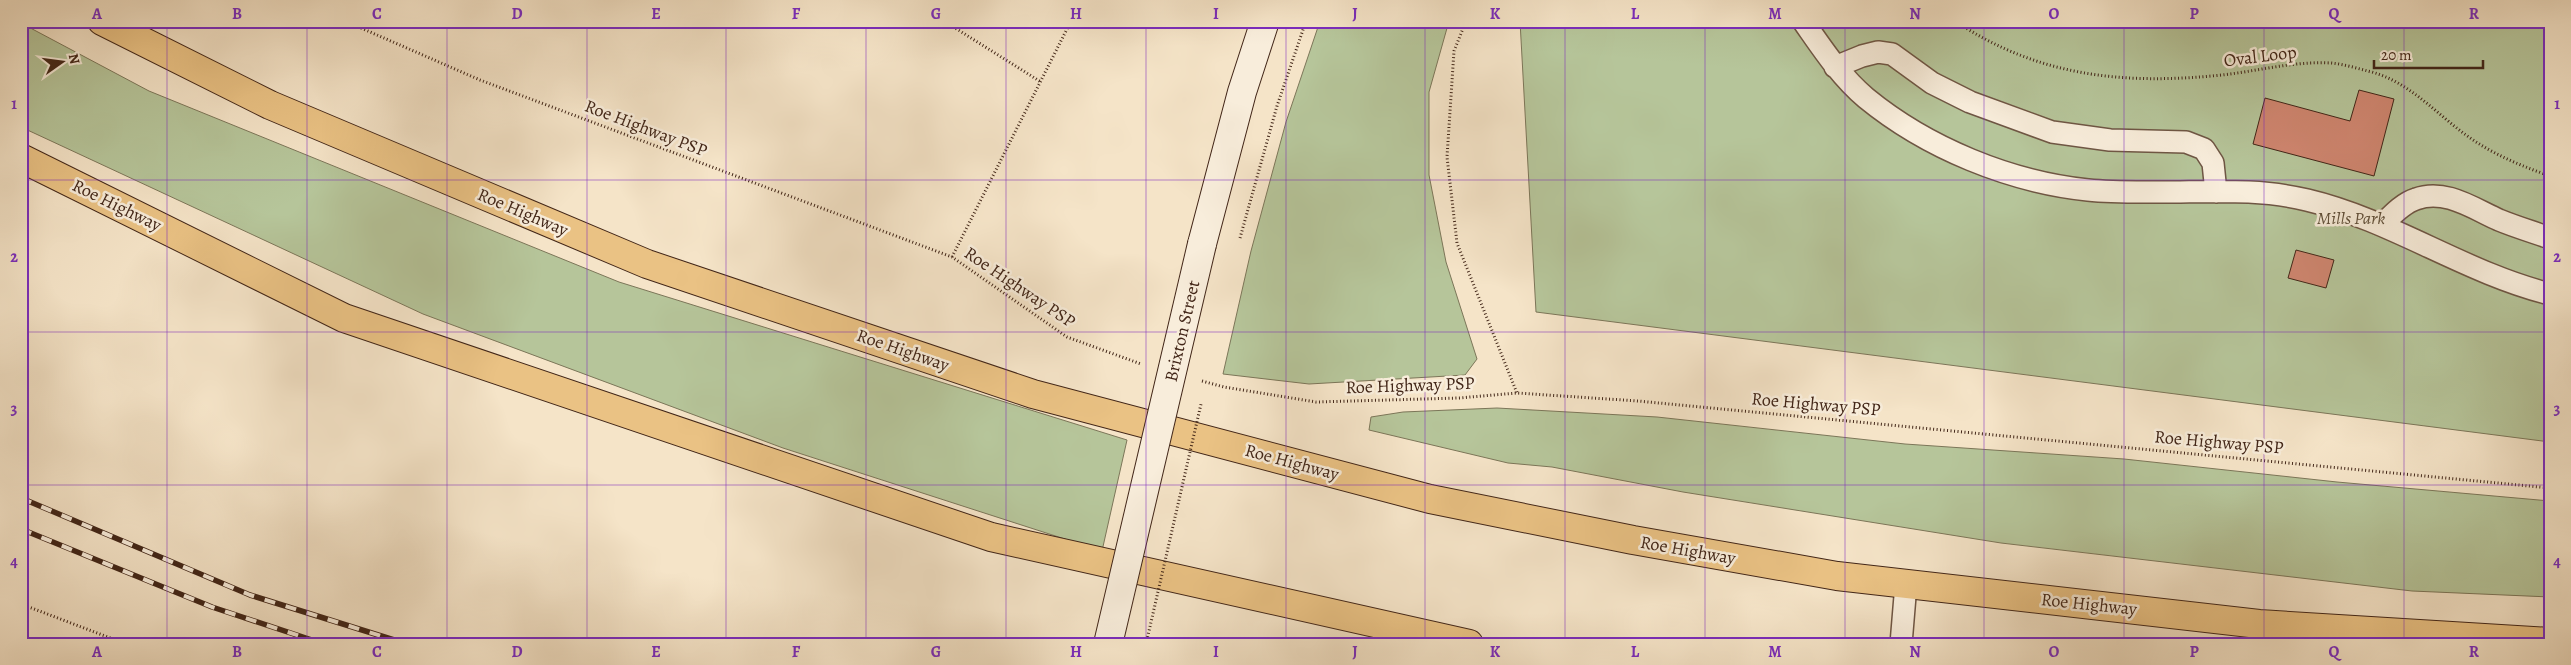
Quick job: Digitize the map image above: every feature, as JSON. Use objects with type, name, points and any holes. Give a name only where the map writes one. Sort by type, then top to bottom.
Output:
[{"type":"highway","name":"Roe Highway","points":[[102,21],[270,105],[647,264],[1033,394],[1430,499],[1652,544],[1837,576],[2259,624],[2550,642]]},
{"type":"highway","name":"Roe Highway","points":[[21,158],[344,318],[982,534],[1469,644]]},
{"type":"main road","name":"Brixton Street","points":[[1108,644],[1202,244],[1242,92],[1265,21]]},
{"type":"lane","points":[[1803,21],[1835,67],[1865,97],[1903,125],[1970,159],[2035,181],[2089,190],[2260,193],[2307,199],[2383,224],[2487,273],[2550,294]]},
{"type":"lane","points":[[1835,67],[1878,52],[1892,54],[1932,83],[1970,102],[2052,132],[2110,140],[2186,142],[2204,149],[2213,163],[2216,192]]},
{"type":"lane","points":[[2383,224],[2415,199],[2434,195],[2455,200],[2500,220],[2550,238]]},
{"type":"lane","points":[[1901,644],[1906,584]]},
{"type":"path","name":"Roe Highway PSP","points":[[346,21],[480,80],[952,257],[1067,337],[1147,366]]},
{"type":"path","points":[[944,21],[1041,82]]},
{"type":"path","points":[[952,257],[1071,21]]},
{"type":"path","points":[[1238,245],[1277,106],[1306,21]]},
{"type":"path","points":[[1466,21],[1454,51],[1447,157],[1457,243],[1517,393]]},
{"type":"path","name":"Oval Loop","points":[[1955,21],[1991,43],[2034,62],[2108,78],[2170,79],[2298,64],[2324,63],[2371,72],[2413,91],[2480,145],[2550,176]]},
{"type":"path","points":[[1205,386],[1207,377]]},
{"type":"path","name":"Roe Highway PSP","points":[[1196,379],[1224,388],[1316,402],[1459,398],[1517,393],[1657,403],[2550,488]]},
{"type":"path","points":[[1146,644],[1203,396]]},
{"type":"path","points":[[21,604],[126,644]]},
{"type":"green space","points":[[1320,21],[1449,21],[1429,92],[1429,175],[1446,262],[1477,359],[1465,375],[1309,384],[1223,374],[1251,251],[1286,122]]},
{"type":"green space","name":"Mills Park","points":[[1520,21],[2550,21],[2550,442],[1536,312]]},
{"type":"green space","points":[[21,23],[149,91],[619,282],[1127,440],[1102,551],[783,448],[423,314],[21,127]]},
{"type":"green space","points":[[1497,408],[1657,417],[1905,444],[2124,459],[2337,482],[2550,501],[2550,597],[2412,591],[2001,543],[1683,492],[1552,467],[1508,463],[1369,430],[1371,417],[1403,412]]},
{"type":"building","points":[[2359,90],[2394,99],[2374,176],[2253,144],[2265,98],[2350,121]]},
{"type":"building","points":[[2296,250],[2334,260],[2326,288],[2288,278]]},
{"type":"railway","points":[[21,498],[250,595],[407,644]]},
{"type":"railway","points":[[21,529],[212,607],[324,644]]}]
